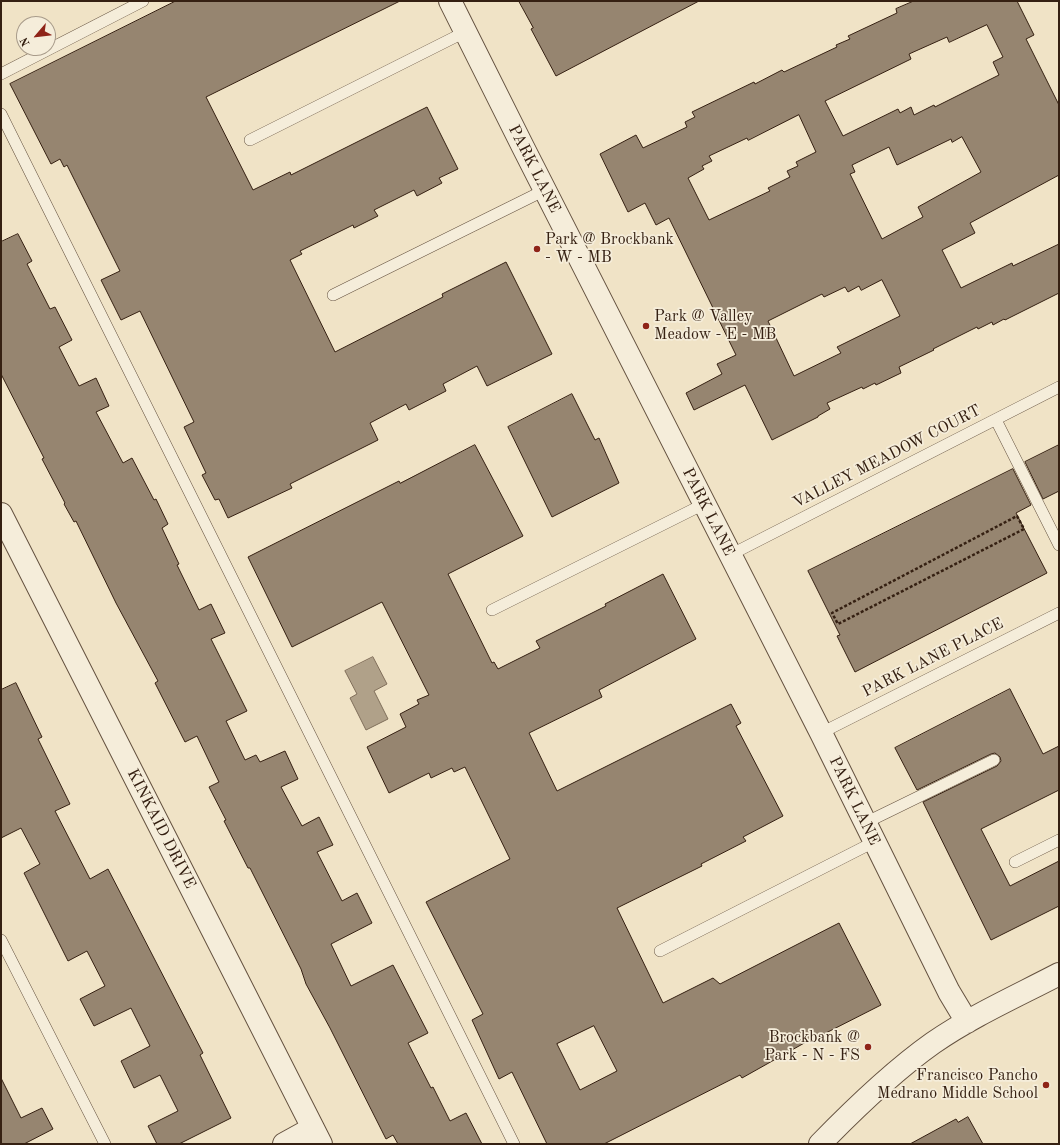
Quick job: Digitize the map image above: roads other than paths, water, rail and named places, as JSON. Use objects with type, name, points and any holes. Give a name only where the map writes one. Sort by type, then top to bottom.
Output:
[{"type":"street","name":"PARK LANE","points":[[450,1],[544,190],[821,733],[948,992],[967,1022]]},
{"type":"street","name":"KINKAID DRIVE","points":[[1,514],[317,1136]]},
{"type":"street","points":[[820,1144],[844,1119],[886,1080],[934,1043],[967,1022],[1059,974]]},
{"type":"street","points":[[284,1144],[317,1136]]},
{"type":"lane","points":[[1,74],[144,1]]},
{"type":"lane","points":[[250,140],[465,32]]},
{"type":"lane","points":[[1,114],[514,1144]]},
{"type":"lane","points":[[333,295],[544,190]]},
{"type":"lane","name":"VALLEY MEADOW COURT","points":[[730,555],[1059,387]]},
{"type":"lane","points":[[996,420],[1059,545]]},
{"type":"lane","points":[[492,610],[704,504]]},
{"type":"lane","name":"PARK LANE PLACE","points":[[821,733],[1059,613]]},
{"type":"lane","points":[[660,951],[994,760]]},
{"type":"lane","points":[[1015,862],[1059,840]]},
{"type":"lane","points":[[1,940],[105,1144]]},
{"type":"place","name":"Park @ Brockbank - W - MB","points":[[537,249]]},
{"type":"place","name":"Park @ Valley Meadow - E - MB","points":[[646,326]]},
{"type":"place","name":"Brockbank @ Park - N - FS","points":[[868,1047]]},
{"type":"place","name":"Francisco Pancho Medrano Middle School","points":[[1046,1085]]}]
